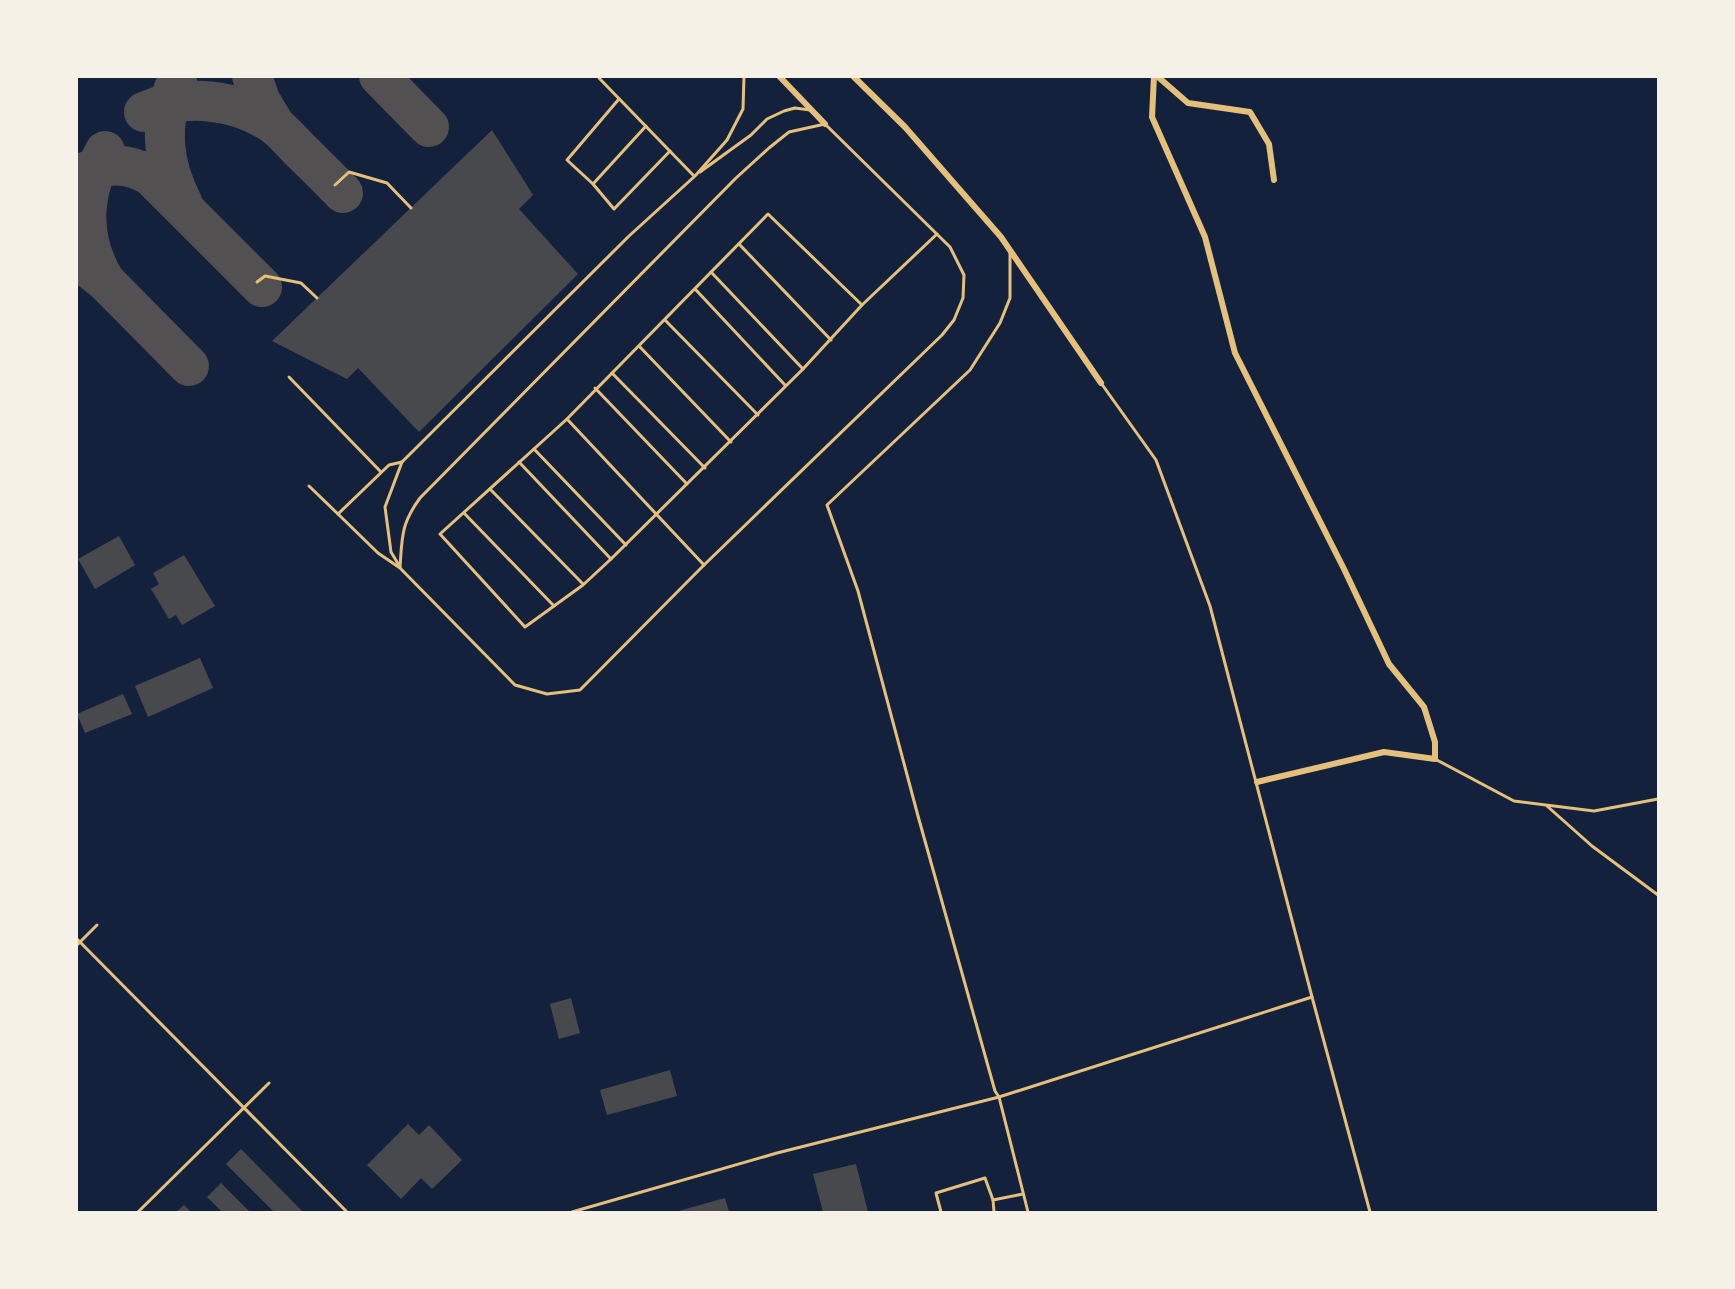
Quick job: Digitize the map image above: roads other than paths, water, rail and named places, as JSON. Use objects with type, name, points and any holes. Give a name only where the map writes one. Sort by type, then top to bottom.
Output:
[{"type":"street","points":[[779,76],[825,124]]},
{"type":"street","points":[[853,76],[905,127],[1000,237],[1101,383]]},
{"type":"street","points":[[1156,76],[1188,102],[1250,112],[1269,144],[1274,180]]},
{"type":"street","points":[[1156,76],[1152,117],[1205,237],[1235,353],[1389,664],[1424,707],[1435,742],[1435,759],[1384,752],[1257,782]]},
{"type":"lane","points":[[695,176],[727,140],[743,109],[744,76]]},
{"type":"lane","points":[[599,78],[695,176]]},
{"type":"lane","points":[[619,99],[567,160],[614,208],[670,151]]},
{"type":"lane","points":[[400,568],[391,552],[385,507],[402,462],[629,236],[695,176],[751,135],[767,119],[795,108],[811,110]]},
{"type":"lane","points":[[309,486],[378,553],[400,568],[515,685],[547,694],[580,690],[954,320],[963,298],[964,275],[950,247],[825,124],[789,132],[728,186],[420,498],[407,516],[400,568]]},
{"type":"lane","points":[[593,184],[646,126]]},
{"type":"lane","points":[[862,305],[768,214],[567,419],[440,534],[525,627],[583,585],[611,560],[758,415],[862,305],[937,234]]},
{"type":"lane","points":[[739,244],[831,340]]},
{"type":"lane","points":[[1010,251],[1010,298],[1000,323],[970,369],[826,505],[858,591],[918,816],[995,1091],[999,1097],[1028,1212]]},
{"type":"lane","points":[[711,272],[803,369]]},
{"type":"lane","points":[[696,290],[785,385]]},
{"type":"lane","points":[[665,320],[758,415]]},
{"type":"lane","points":[[639,346],[731,442]]},
{"type":"lane","points":[[612,373],[705,468]]},
{"type":"lane","points":[[289,377],[381,472]]},
{"type":"lane","points":[[1101,383],[1156,460],[1210,606],[1370,1212]]},
{"type":"lane","points":[[595,388],[687,484]]},
{"type":"lane","points":[[567,419],[704,565]]},
{"type":"lane","points":[[534,449],[626,545]]},
{"type":"lane","points":[[338,514],[389,465],[402,462]]},
{"type":"lane","points":[[519,462],[611,560]]},
{"type":"lane","points":[[490,489],[583,585]]},
{"type":"lane","points":[[464,513],[554,606]]},
{"type":"lane","points":[[1435,759],[1514,801],[1594,811],[1659,800]]},
{"type":"lane","points":[[1546,805],[1592,846],[1659,895]]},
{"type":"lane","points":[[76,946],[97,925]]},
{"type":"lane","points":[[76,938],[347,1212]]},
{"type":"lane","points":[[572,1212],[777,1153],[999,1097],[1312,997]]},
{"type":"lane","points":[[138,1212],[269,1083]]},
{"type":"lane","points":[[941,1212],[936,1193],[985,1178],[993,1200],[994,1212]]},
{"type":"lane","points":[[993,1200],[1023,1194]]}]
